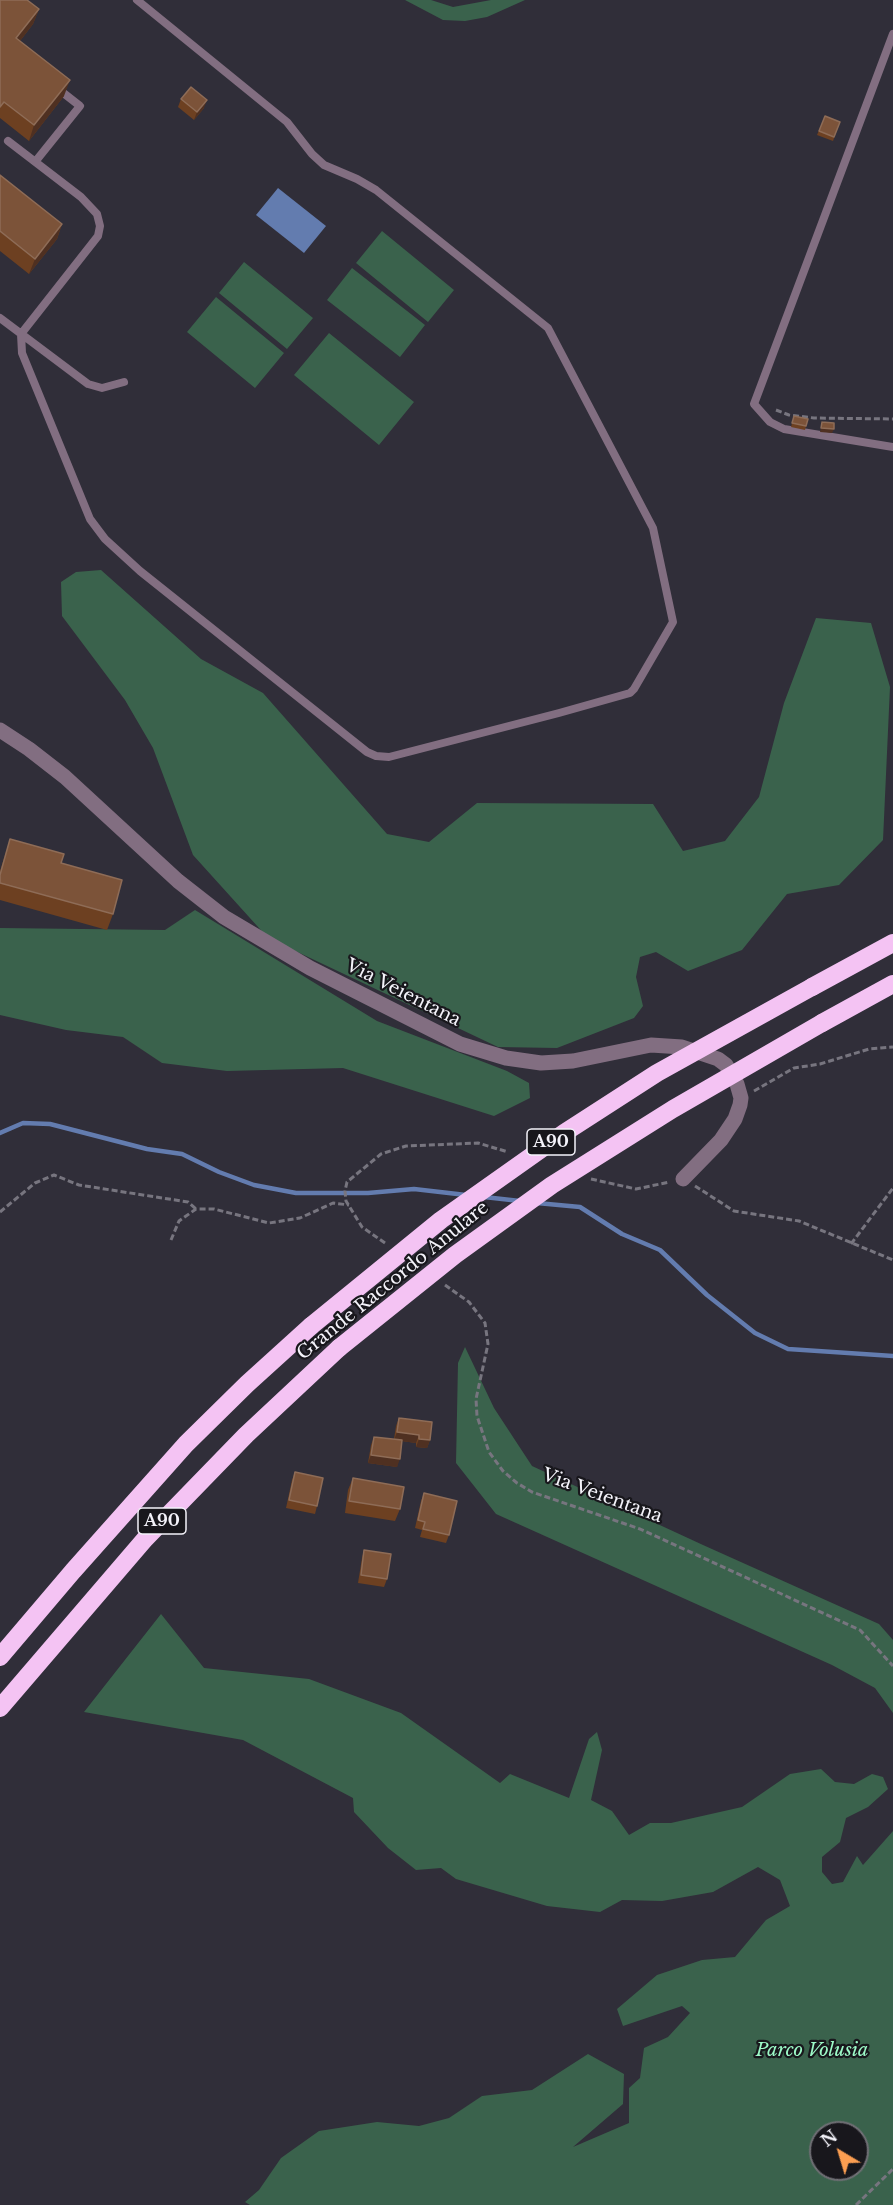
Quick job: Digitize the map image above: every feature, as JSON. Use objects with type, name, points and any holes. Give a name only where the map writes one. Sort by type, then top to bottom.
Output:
[{"type":"highway","name":"Grande Raccordo Anulare","points":[[0,1657],[186,1444],[311,1326],[433,1227],[564,1133],[657,1073],[893,943]]},
{"type":"highway","name":"Grande Raccordo Anulare","points":[[0,1708],[152,1532],[246,1435],[339,1348],[455,1255],[560,1179],[682,1103],[893,984]]},
{"type":"street","name":"Via Veientana","points":[[0,730],[70,781],[178,881],[224,917],[310,968],[431,1030],[460,1044],[496,1056],[541,1063],[573,1060],[644,1045],[682,1047],[718,1059],[734,1077],[741,1098]]},
{"type":"street","points":[[683,1179],[702,1162],[725,1135],[735,1119],[741,1098]]},
{"type":"lane","points":[[8,141],[81,197],[97,214],[100,226],[98,236],[21,334],[22,353],[84,507],[97,529],[140,571],[372,755],[379,757],[389,757],[630,693],[670,630],[673,616],[653,528],[548,328],[376,190],[324,165],[312,154],[287,122],[137,0]]},
{"type":"lane","points":[[893,34],[754,404],[770,422],[784,429],[893,447]]},
{"type":"lane","points":[[35,162],[80,106],[54,86]]},
{"type":"lane","points":[[0,318],[88,384],[102,388],[124,382]]},
{"type":"path","points":[[760,388],[763,398],[770,407],[789,415],[839,419],[893,418]]},
{"type":"path","points":[[741,1098],[794,1068],[820,1064],[869,1049],[893,1047]]},
{"type":"path","points":[[0,1212],[35,1183],[54,1175],[79,1185],[188,1202],[196,1209]]},
{"type":"path","points":[[683,1179],[734,1211],[799,1221],[893,1260]]},
{"type":"path","points":[[347,1182],[346,1201],[362,1227],[389,1245]]},
{"type":"path","points":[[851,1244],[893,1188]]},
{"type":"path","points":[[171,1240],[179,1221],[196,1209],[214,1209],[269,1223],[300,1218],[333,1203],[349,1205]]},
{"type":"path","name":"Via Veientana","points":[[442,1283],[470,1302],[485,1323],[488,1344],[476,1399],[477,1416],[489,1452],[503,1471],[517,1483],[532,1492],[640,1529],[860,1630],[893,1666]]},
{"type":"path","points":[[856,2205],[893,2169]]},
{"type":"green space","points":[[405,0],[431,0],[453,7],[491,0],[525,0],[487,17],[465,21],[443,20]]},
{"type":"green space","points":[[382,231],[454,290],[428,322],[356,263]]},
{"type":"green space","points":[[244,262],[313,318],[287,349],[219,293]]},
{"type":"green space","points":[[352,268],[425,325],[400,357],[327,300]]},
{"type":"green space","points":[[216,297],[284,353],[255,388],[187,332]]},
{"type":"green space","points":[[329,333],[414,402],[379,445],[294,375]]},
{"type":"green space","points":[[101,570],[201,659],[263,693],[387,834],[429,842],[477,803],[653,804],[683,851],[725,841],[759,797],[784,703],[816,618],[871,623],[890,687],[883,840],[839,885],[787,894],[742,950],[688,971],[656,952],[640,957],[636,977],[643,1006],[634,1018],[557,1048],[498,1047],[268,938],[193,855],[153,748],[125,700],[62,616],[61,582],[76,572]]},
{"type":"green space","points":[[195,910],[377,1021],[507,1071],[529,1083],[530,1098],[494,1116],[343,1068],[227,1071],[162,1063],[123,1037],[66,1030],[0,1015],[0,928],[165,930]]},
{"type":"green space","points":[[465,1347],[494,1408],[532,1466],[879,1624],[893,1640],[893,1713],[875,1688],[832,1665],[496,1514],[456,1463],[458,1363]]},
{"type":"green space","name":"Parco Volusia","points":[[161,1614],[204,1668],[309,1679],[401,1713],[500,1783],[510,1774],[569,1798],[589,1739],[597,1732],[602,1750],[591,1800],[612,1811],[629,1835],[650,1823],[671,1823],[742,1807],[790,1774],[821,1769],[835,1782],[854,1784],[872,1774],[883,1777],[888,1789],[868,1807],[846,1818],[840,1842],[822,1857],[822,1872],[832,1884],[843,1882],[857,1856],[863,1865],[893,1831],[893,2205],[250,2205],[245,2202],[259,2190],[281,2158],[319,2131],[377,2122],[419,2126],[449,2118],[482,2096],[532,2090],[588,2054],[624,2074],[623,2104],[573,2147],[629,2123],[629,2088],[640,2078],[644,2048],[668,2037],[690,2013],[682,2006],[623,2026],[617,2009],[657,1975],[702,1960],[735,1957],[766,1920],[790,1906],[780,1880],[758,1867],[713,1892],[662,1901],[622,1900],[600,1912],[547,1906],[456,1879],[441,1868],[416,1870],[388,1848],[354,1812],[353,1798],[243,1740],[84,1712]]},
{"type":"water","points":[[278,188],[326,226],[304,253],[256,215]]},
{"type":"building","points":[[0,0],[27,0],[39,9],[16,38],[70,80],[34,125],[4,102],[0,107]]},
{"type":"building","points":[[191,87],[207,100],[197,112],[181,99]]},
{"type":"building","points":[[825,116],[840,122],[834,137],[819,131]]},
{"type":"building","points":[[0,175],[62,224],[35,259],[0,231]]},
{"type":"building","points":[[794,416],[808,419],[806,426],[792,423]]},
{"type":"building","points":[[822,422],[834,423],[834,429],[821,428]]},
{"type":"building","points":[[10,839],[64,854],[61,863],[122,880],[113,914],[0,883]]},
{"type":"building","points":[[399,1418],[432,1422],[430,1440],[419,1439],[419,1435],[397,1432]]},
{"type":"building","points":[[374,1437],[402,1440],[400,1459],[371,1455]]},
{"type":"building","points":[[295,1472],[323,1478],[317,1506],[289,1500]]},
{"type":"building","points":[[353,1478],[404,1487],[400,1509],[349,1501]]},
{"type":"building","points":[[424,1493],[457,1501],[449,1535],[423,1529],[425,1522],[418,1520]]},
{"type":"building","points":[[364,1550],[391,1554],[387,1579],[361,1575]]},
{"type":"waterway","points":[[0,1133],[23,1123],[50,1124],[147,1149],[182,1154],[219,1172],[254,1185],[296,1193],[368,1193],[414,1189],[466,1195]]},
{"type":"waterway","points":[[484,1197],[520,1201]]},
{"type":"waterway","points":[[537,1203],[580,1207],[622,1234],[660,1250],[707,1295],[755,1333],[788,1349],[893,1356]]}]
